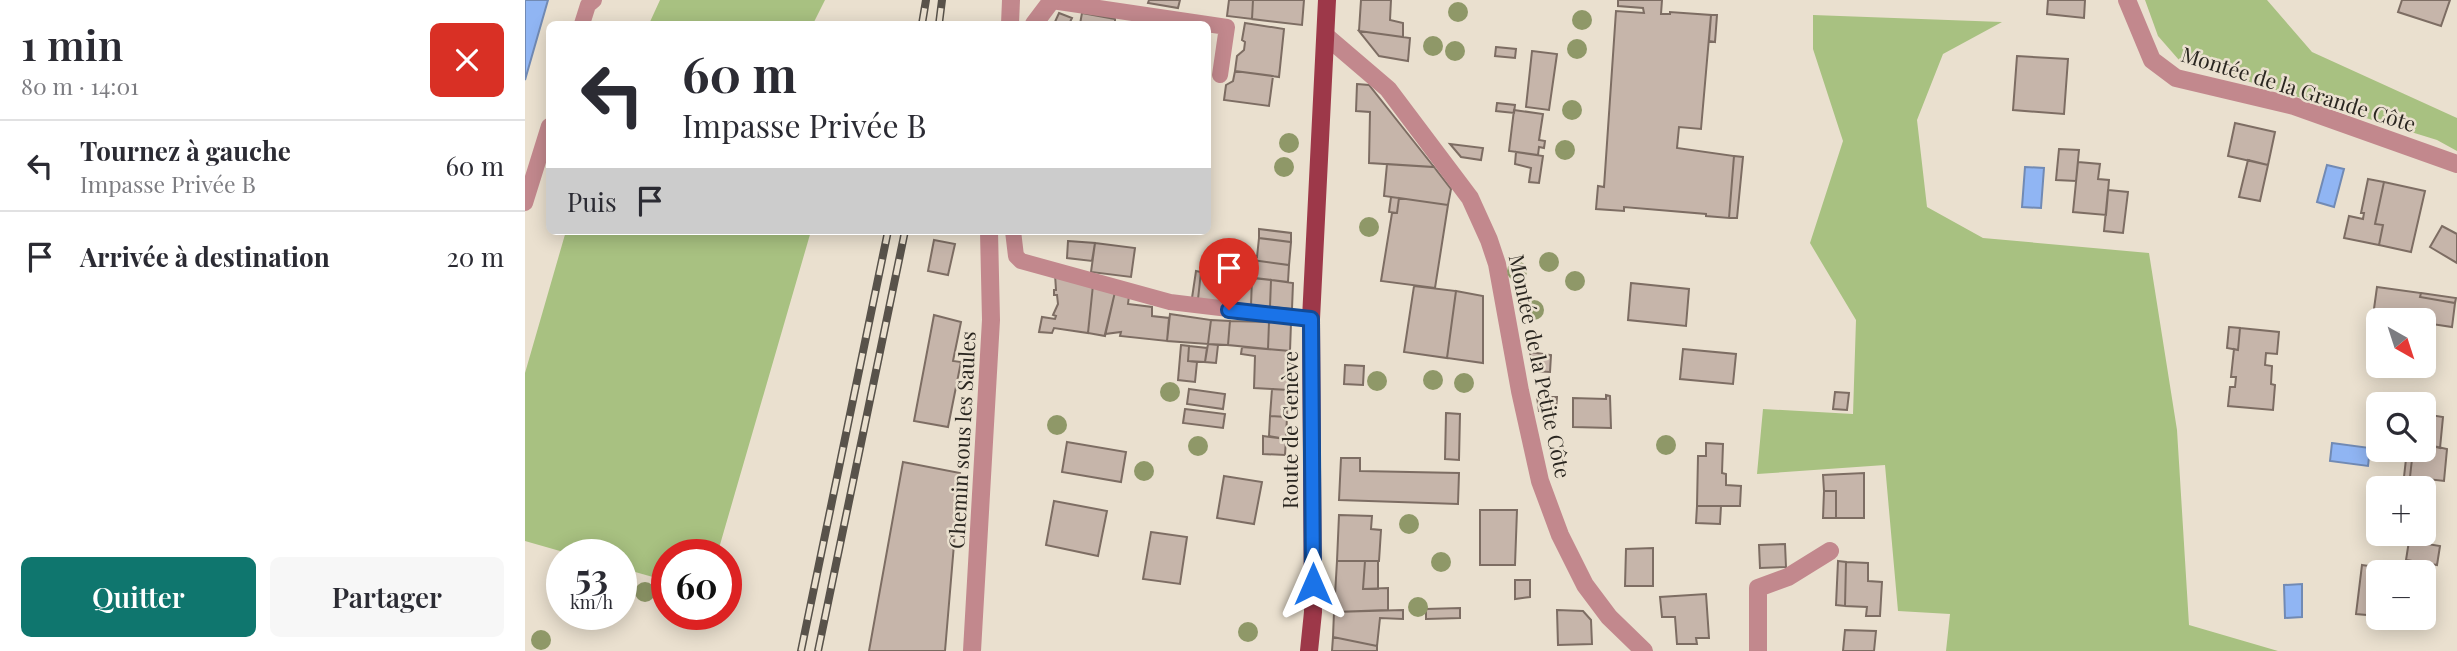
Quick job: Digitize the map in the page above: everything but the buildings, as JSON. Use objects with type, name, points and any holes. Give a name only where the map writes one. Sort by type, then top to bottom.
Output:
[{"type":"main road","name":"Route de Genève","points":[[1309,651],[1313,612],[1311,319],[1327,0]]},
{"type":"street","points":[[1010,21],[1011,0]]},
{"type":"street","points":[[1036,21],[1052,0]]},
{"type":"street","name":"Montée de la Grande Côte","points":[[2127,0],[2152,60],[2176,78],[2294,106],[2457,164]]},
{"type":"street","name":"Montée de la Petite Côte","points":[[1326,36],[1388,89],[1470,198],[1497,264],[1520,391],[1540,481],[1560,535],[1585,585],[1609,617],[1644,651]]},
{"type":"street","name":"Chemin sous les Saules","points":[[972,651],[991,320],[989,235]]},
{"type":"street","points":[[1758,651],[1758,588],[1788,577],[1830,551]]},
{"type":"lane","points":[[1052,0],[1140,19],[1162,21]]},
{"type":"lane","points":[[583,21],[591,2]]},
{"type":"lane","points":[[1211,26],[1227,27],[1220,75]]},
{"type":"lane","points":[[525,203],[546,136]]},
{"type":"lane","points":[[1013,235],[1016,256],[1021,261],[1170,302],[1311,319]]},
{"type":"green space","points":[[660,0],[825,0],[814,21],[650,21]]},
{"type":"green space","points":[[2145,0],[2267,0],[2312,52],[2457,118],[2457,151],[2437,140],[2179,60],[2158,36]]},
{"type":"green space","points":[[1813,15],[2002,22],[1943,54],[1917,120],[1927,207],[1983,238],[2149,253],[2177,430],[2189,625],[2278,651],[1946,651],[1950,614],[1898,611],[1885,465],[1757,474],[1763,409],[1853,414],[1856,320],[1810,243],[1843,141],[1813,49]]},
{"type":"green space","points":[[565,235],[810,235],[722,539],[651,539],[651,576],[637,573],[637,539],[546,539],[546,547],[525,541],[525,373]]},
{"type":"water","points":[[525,0],[548,0],[525,80]]},
{"type":"water","points":[[2327,165],[2344,169],[2334,207],[2317,202]]},
{"type":"water","points":[[2025,167],[2044,168],[2041,208],[2022,207]]},
{"type":"water","points":[[2332,443],[2366,447],[2366,462],[2368,462],[2368,466],[2330,461]]},
{"type":"water","points":[[2302,584],[2302,617],[2285,618],[2284,585]]},
{"type":"railway","points":[[922,21],[926,0]]},
{"type":"railway","points":[[939,21],[942,0]]},
{"type":"railway","points":[[801,651],[887,235]]},
{"type":"railway","points":[[818,651],[904,235]]},
{"type":"route","points":[[1229,310],[1311,319],[1313,584]]}]
